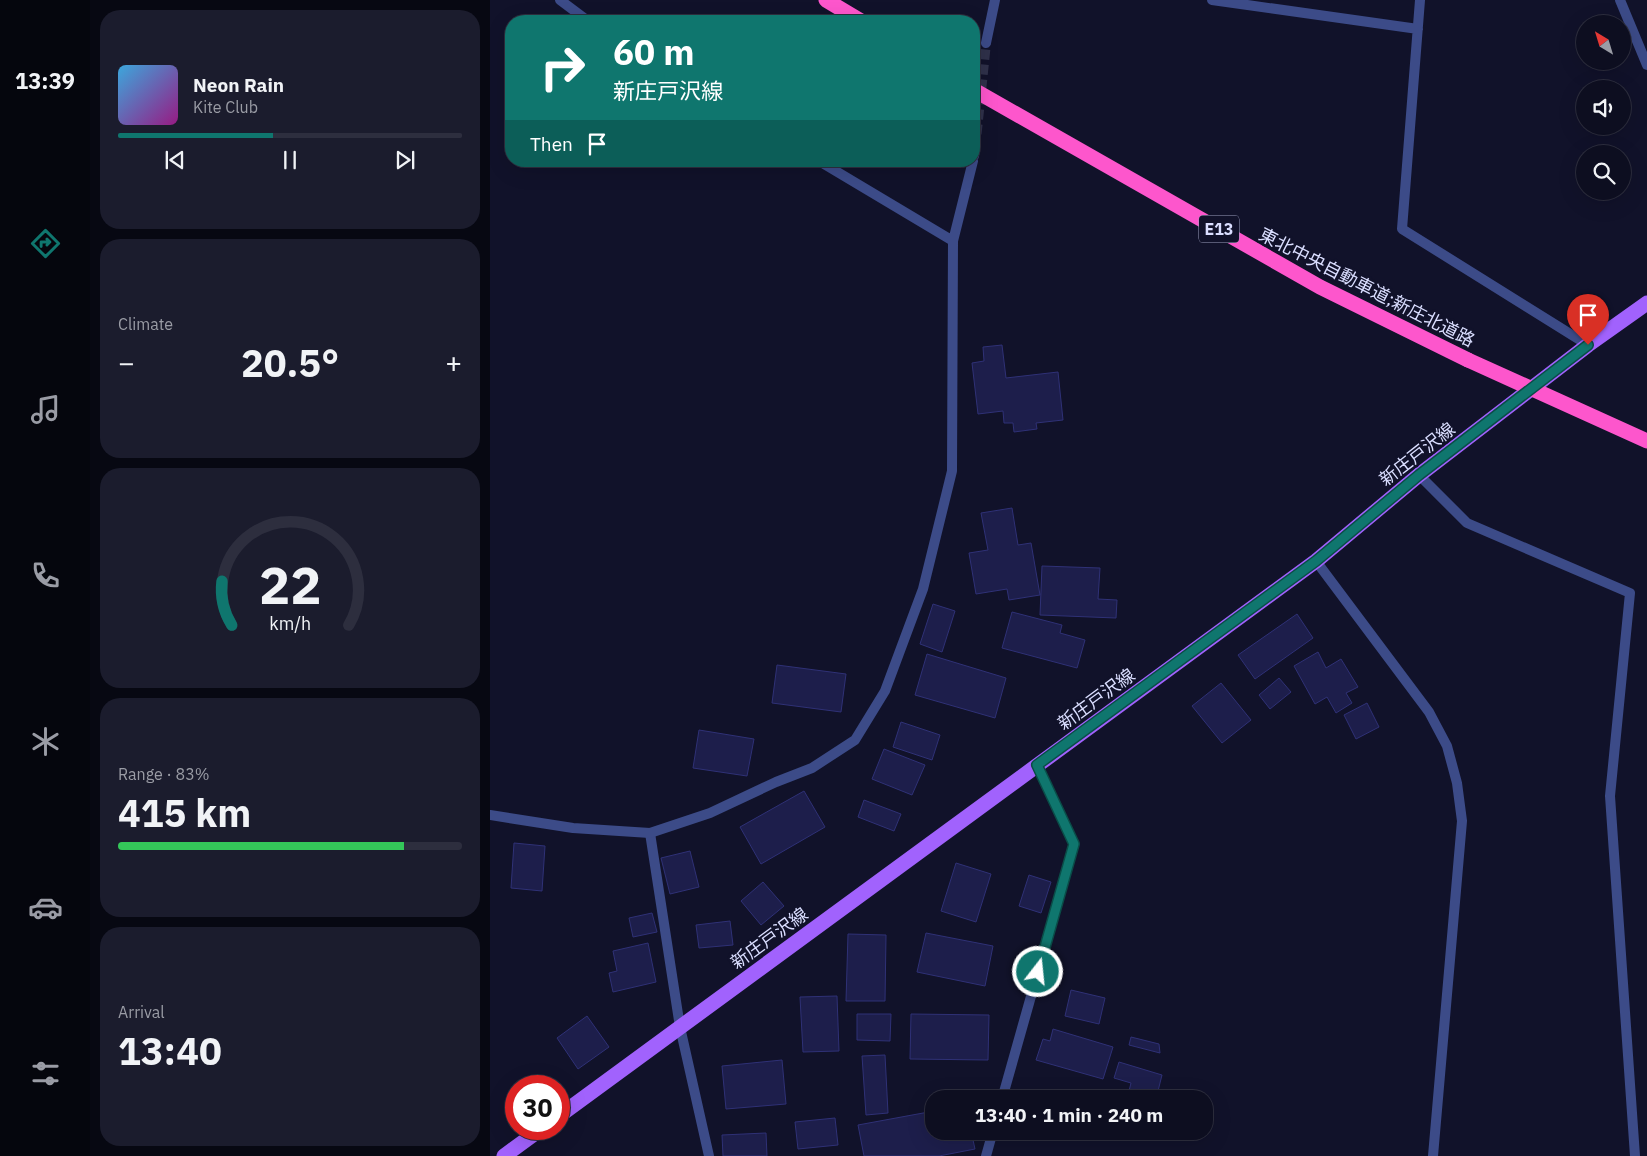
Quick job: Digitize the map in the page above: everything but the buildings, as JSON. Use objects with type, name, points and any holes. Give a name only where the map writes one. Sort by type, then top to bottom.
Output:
[{"type":"highway","points":[[826,0],[850,15]]},
{"type":"highway","name":"東北中央自動車道;新庄北道路","points":[[980,93],[1320,287],[1468,360],[1647,441]]},
{"type":"main road","name":"新庄戸沢線","points":[[570,1108],[1316,561],[1419,475],[1588,345],[1647,303]]},
{"type":"main road","points":[[504,1156],[526,1140]]},
{"type":"street","points":[[560,0],[580,15]]},
{"type":"street","points":[[986,43],[995,0]]},
{"type":"street","points":[[1212,0],[1418,29]]},
{"type":"street","points":[[1420,0],[1402,229],[1588,345]]},
{"type":"street","points":[[1620,0],[1647,65]]},
{"type":"street","points":[[829,167],[953,241]]},
{"type":"street","points":[[490,815],[573,828],[650,833],[710,813],[776,782],[812,768],[855,740],[885,691],[923,589],[952,471],[953,241],[971,167]]},
{"type":"street","points":[[1419,475],[1467,523],[1630,594],[1610,796],[1635,1156]]},
{"type":"street","points":[[1316,561],[1429,712],[1447,746],[1457,783],[1462,822],[1433,1156]]},
{"type":"street","points":[[1005,1090],[1074,844],[1037,765]]},
{"type":"street","points":[[650,833],[680,1027],[709,1156]]},
{"type":"street","points":[[986,1156],[990,1140]]},
{"type":"tunnel","points":[[980,101],[986,43]]},
{"type":"route","points":[[1038,972],[1074,844],[1037,765],[1316,561],[1419,475],[1588,345]]}]
